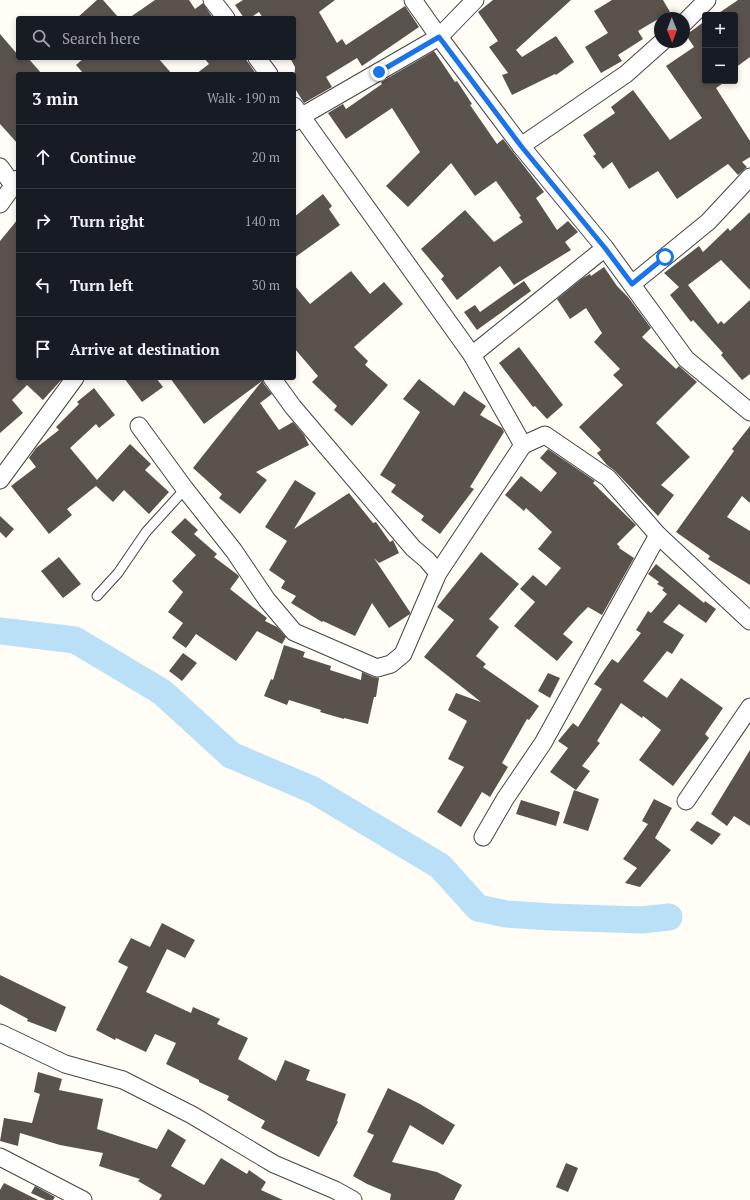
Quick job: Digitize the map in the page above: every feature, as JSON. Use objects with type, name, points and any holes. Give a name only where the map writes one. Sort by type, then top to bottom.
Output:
[{"type":"street","points":[[212,0],[224,16]]},
{"type":"street","points":[[413,0],[521,146],[605,248],[686,359],[749,410]]},
{"type":"street","points":[[475,0],[439,37],[297,114],[472,355],[523,445]]},
{"type":"street","points":[[690,17],[707,0]]},
{"type":"street","points":[[521,146],[626,74],[655,48]]},
{"type":"street","points":[[258,60],[268,72]]},
{"type":"street","points":[[0,167],[16,182],[0,204]]},
{"type":"street","points":[[632,284],[708,222],[750,177]]},
{"type":"street","points":[[472,355],[605,248]]},
{"type":"street","points":[[0,480],[74,380]]},
{"type":"street","points":[[273,380],[293,407],[413,548],[427,560],[438,573]]},
{"type":"street","points":[[139,426],[185,489],[234,551],[267,600],[294,632],[377,668],[391,664],[403,654],[438,573],[523,445],[545,435],[608,478],[658,535],[750,621]]},
{"type":"street","points":[[483,837],[505,799],[543,743],[658,535]]},
{"type":"street","points":[[686,801],[750,708]]},
{"type":"street","points":[[0,1033],[65,1064],[123,1080],[192,1115],[274,1164],[335,1190],[353,1200]]},
{"type":"street","points":[[0,1157],[83,1200]]},
{"type":"lane","points":[[98,596],[118,573],[146,532],[185,489]]},
{"type":"building","points":[[97,0],[103,0],[117,16],[79,16]]},
{"type":"building","points":[[155,0],[189,0],[195,9],[203,3],[212,16],[132,16]]},
{"type":"building","points":[[243,0],[335,0],[319,12],[337,43],[342,39],[346,45],[405,6],[419,27],[362,66],[357,58],[326,77],[332,87],[304,103],[296,90],[296,72],[291,60],[296,60],[296,16],[262,16],[259,12],[253,16],[243,16],[235,5]]},
{"type":"building","points":[[493,0],[571,0],[516,50],[522,57],[556,36],[574,62],[556,75],[555,74],[512,95],[502,75],[508,73],[489,47],[498,41],[478,12]]},
{"type":"building","points":[[612,0],[663,0],[670,12],[654,12],[654,22],[638,31],[643,39],[618,55],[622,61],[601,73],[585,47],[608,33],[594,11]]},
{"type":"building","points":[[738,0],[750,0],[750,57],[738,66],[738,12],[720,12]]},
{"type":"building","points":[[702,23],[702,84],[722,84],[716,88],[750,141],[750,157],[742,162],[747,167],[738,175],[728,164],[677,199],[658,171],[629,189],[612,162],[603,169],[593,156],[596,154],[583,135],[615,113],[611,107],[633,90],[670,140],[702,118],[666,66],[694,47],[690,41],[690,32]]},
{"type":"building","points":[[0,34],[16,53],[16,60],[30,60],[40,72],[16,72],[16,142],[0,124]]},
{"type":"building","points":[[434,51],[455,82],[457,81],[472,104],[470,105],[497,144],[503,139],[544,192],[536,198],[557,230],[568,221],[578,232],[565,242],[571,250],[514,285],[500,266],[457,300],[441,279],[444,276],[421,249],[465,210],[494,242],[523,222],[519,217],[521,216],[496,181],[475,196],[451,163],[408,207],[386,186],[420,152],[392,108],[346,139],[328,113],[343,104],[346,109],[382,84],[381,82]]},
{"type":"building","points":[[82,60],[160,60],[170,72],[82,72],[76,65]]},
{"type":"building","points":[[206,60],[246,60],[255,72],[199,72],[209,64]]},
{"type":"building","points":[[323,194],[332,206],[329,209],[340,225],[296,257],[296,215]]},
{"type":"building","points":[[750,212],[750,290],[721,260],[688,285],[718,324],[721,321],[724,324],[750,300],[750,374],[742,380],[721,355],[723,353],[693,320],[691,322],[670,295],[679,287],[664,273],[699,246],[703,252],[728,228],[730,231]]},
{"type":"building","points":[[16,221],[16,380],[61,380],[43,400],[27,385],[12,400],[23,413],[0,433],[0,241]]},
{"type":"building","points":[[604,267],[617,286],[628,297],[651,328],[642,337],[676,369],[679,366],[697,382],[656,423],[690,457],[661,485],[674,495],[658,516],[615,471],[607,465],[597,453],[601,450],[579,427],[623,385],[613,375],[620,369],[594,342],[602,333],[586,308],[570,319],[557,299],[583,278],[590,274],[591,276]]},
{"type":"building","points":[[351,271],[370,294],[384,282],[403,304],[354,347],[368,361],[365,365],[388,385],[352,426],[334,410],[337,406],[312,382],[318,376],[296,350],[296,287],[310,304]]},
{"type":"building","points":[[524,281],[531,291],[477,330],[464,312],[475,305],[480,312]]},
{"type":"building","points":[[519,347],[563,405],[547,419],[535,406],[533,407],[499,363]]},
{"type":"building","points":[[419,379],[454,406],[464,391],[486,406],[480,415],[502,428],[504,432],[470,487],[474,489],[440,534],[421,520],[424,516],[391,492],[396,485],[380,475],[420,412],[403,399]]},
{"type":"building","points":[[126,380],[158,380],[163,387],[142,402]]},
{"type":"building","points":[[171,380],[263,380],[272,394],[260,403],[279,430],[293,422],[304,435],[309,445],[256,472],[267,480],[240,514],[219,498],[222,494],[193,468],[262,381],[204,424]]},
{"type":"building","points":[[94,388],[115,415],[99,428],[96,424],[70,448],[97,480],[130,444],[151,464],[145,470],[169,492],[149,514],[124,490],[113,502],[96,486],[67,509],[72,515],[49,534],[11,486],[36,467],[29,458],[36,448],[59,430],[56,427],[79,404],[77,402]]},
{"type":"building","points":[[750,426],[750,503],[742,496],[727,517],[750,531],[750,585],[708,559],[710,556],[676,532],[734,451],[732,449]]},
{"type":"building","points":[[548,449],[595,481],[593,483],[636,525],[617,544],[620,547],[619,548],[634,558],[602,615],[588,607],[579,616],[563,634],[573,642],[557,661],[514,626],[535,602],[520,589],[533,575],[546,586],[561,568],[538,549],[552,532],[526,508],[524,511],[505,495],[521,476],[541,492],[557,473],[540,458]]},
{"type":"building","points":[[295,480],[316,493],[294,529],[349,493],[373,523],[376,522],[390,542],[393,540],[399,553],[379,563],[374,558],[410,614],[389,628],[372,603],[355,636],[323,621],[322,622],[291,603],[296,596],[281,588],[285,581],[269,570],[287,541],[265,527]]},
{"type":"building","points":[[0,516],[14,529],[6,538],[0,532]]},
{"type":"building","points":[[185,518],[198,530],[194,534],[217,554],[214,557],[238,575],[239,577],[230,589],[267,618],[265,621],[277,627],[286,637],[282,644],[257,631],[236,661],[196,634],[186,648],[172,638],[183,623],[168,612],[183,592],[172,581],[196,555],[171,532]]},
{"type":"building","points":[[481,552],[519,584],[489,619],[499,627],[476,656],[486,664],[483,667],[539,706],[529,720],[527,719],[502,763],[508,767],[490,797],[482,792],[461,827],[437,812],[464,767],[448,759],[467,721],[448,710],[456,693],[481,702],[424,657],[454,620],[437,607]]},
{"type":"building","points":[[59,557],[81,584],[63,598],[41,571]]},
{"type":"building","points":[[656,564],[704,603],[705,601],[716,609],[706,623],[679,604],[663,622],[684,635],[672,654],[667,651],[643,681],[667,698],[681,678],[723,708],[705,734],[709,738],[673,786],[639,760],[661,730],[643,716],[642,718],[621,703],[597,741],[600,743],[582,766],[590,771],[576,790],[550,772],[568,748],[558,741],[573,723],[578,727],[602,689],[594,684],[612,659],[618,663],[641,633],[636,630],[648,611],[651,613],[667,594],[662,590],[664,588],[657,584],[659,582],[648,574]]},
{"type":"building","points":[[284,645],[305,652],[303,657],[331,666],[330,670],[361,680],[362,672],[379,678],[376,697],[374,697],[368,724],[320,712],[321,710],[289,700],[287,705],[264,696],[271,679],[273,680]]},
{"type":"building","points":[[183,653],[197,663],[182,681],[169,671]]},
{"type":"building","points":[[548,673],[560,678],[550,698],[538,691]]},
{"type":"building","points":[[750,750],[750,826],[734,816],[727,826],[711,814]]},
{"type":"building","points":[[574,790],[599,799],[588,831],[563,823]]},
{"type":"building","points":[[654,799],[672,808],[655,838],[671,850],[640,887],[625,883],[637,868],[623,859],[648,824],[642,821]]},
{"type":"building","points":[[521,800],[560,812],[556,826],[516,814]]},
{"type":"building","points":[[697,821],[721,834],[712,845],[690,830]]},
{"type":"building","points":[[162,923],[195,940],[185,958],[167,949],[146,992],[191,1013],[193,1007],[220,1019],[217,1024],[248,1038],[238,1059],[276,1081],[285,1060],[310,1070],[306,1080],[346,1094],[337,1121],[338,1122],[319,1157],[261,1128],[265,1121],[227,1100],[229,1096],[166,1064],[176,1043],[155,1034],[146,1052],[116,1038],[115,1040],[96,1030],[128,967],[118,962],[131,938],[150,947]]},
{"type":"building","points":[[0,975],[66,1007],[56,1032],[27,1021],[28,1019],[0,1004]]},
{"type":"building","points":[[38,1072],[62,1079],[59,1090],[103,1099],[97,1129],[157,1149],[168,1129],[186,1140],[171,1166],[204,1185],[221,1158],[247,1174],[249,1170],[266,1182],[261,1190],[283,1200],[159,1200],[162,1195],[138,1181],[140,1179],[99,1166],[103,1153],[60,1145],[20,1133],[18,1146],[0,1141],[4,1118],[32,1123],[40,1094],[34,1092]]},
{"type":"building","points":[[388,1088],[420,1104],[455,1125],[443,1145],[410,1125],[392,1162],[437,1172],[462,1185],[454,1200],[390,1200],[391,1194],[367,1184],[353,1176],[374,1135],[367,1132]]},
{"type":"building","points":[[566,1163],[578,1168],[568,1192],[556,1187]]},
{"type":"building","points":[[4,1183],[38,1200],[0,1200],[0,1190]]},
{"type":"building","points":[[35,1186],[55,1197],[53,1200],[46,1200],[31,1193]]},
{"type":"waterway","points":[[0,631],[75,640],[162,692],[231,755],[313,790],[440,866],[478,908],[506,914],[552,917],[641,920],[669,917]]},
{"type":"route","points":[[379,72],[439,37],[521,146],[605,248],[632,284],[665,257]]}]
